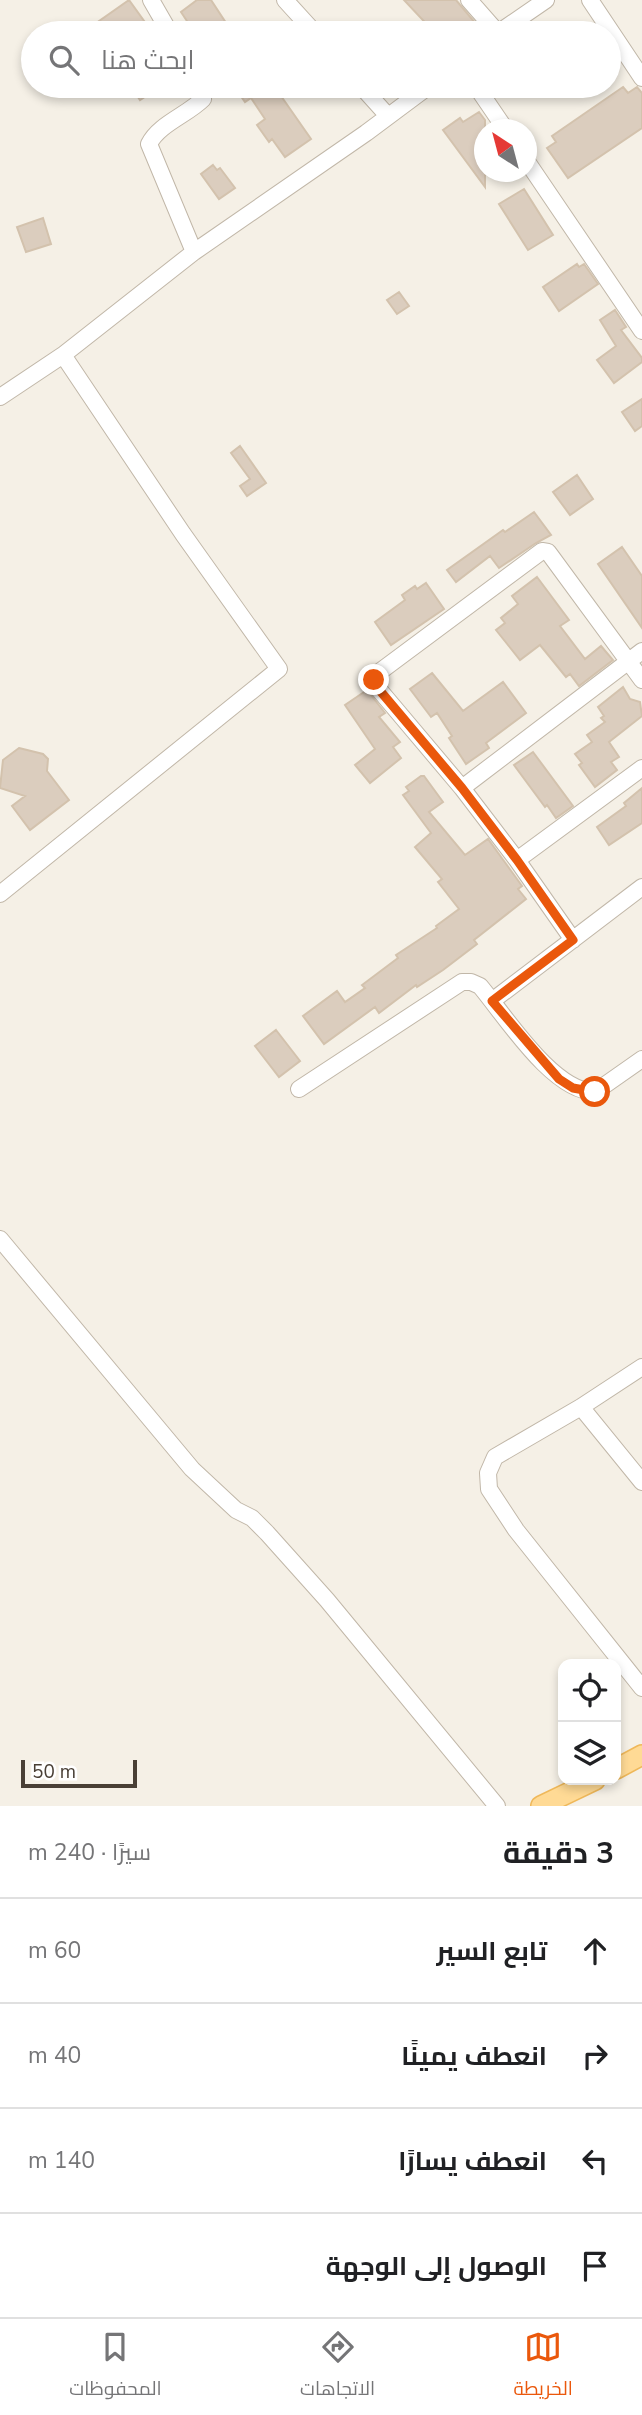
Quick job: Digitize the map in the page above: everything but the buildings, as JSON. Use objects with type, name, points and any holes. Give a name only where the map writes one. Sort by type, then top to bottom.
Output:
[{"type":"main road","points":[[621,1766],[642,1755]]},
{"type":"main road","points":[[541,1806],[585,1785]]},
{"type":"street","points":[[152,0],[163,21]]},
{"type":"street","points":[[285,0],[304,21]]},
{"type":"street","points":[[469,0],[487,21]]},
{"type":"street","points":[[516,21],[547,0]]},
{"type":"street","points":[[590,0],[604,21]]},
{"type":"street","points":[[621,46],[642,78]]},
{"type":"street","points":[[194,252],[149,144],[153,135],[195,108],[203,98]]},
{"type":"street","points":[[372,98],[388,116]]},
{"type":"street","points":[[0,397],[63,355],[194,252],[413,98]]},
{"type":"street","points":[[484,98],[498,119]]},
{"type":"street","points":[[537,173],[636,307],[642,331]]},
{"type":"street","points":[[0,894],[279,669],[183,534],[63,355]]},
{"type":"street","points":[[573,940],[462,788],[376,686],[374,680],[378,673],[542,551],[548,552],[636,655],[642,680]]},
{"type":"street","points":[[462,788],[636,655]]},
{"type":"street","points":[[517,860],[642,768]]},
{"type":"street","points":[[492,1001],[642,887]]},
{"type":"street","points":[[299,1089],[463,982],[480,986],[549,1070],[573,1088],[595,1092],[642,1059]]},
{"type":"street","points":[[0,1239],[192,1469],[236,1510],[252,1518],[327,1600],[496,1806]]},
{"type":"street","points":[[642,1367],[581,1407],[495,1457],[488,1473],[489,1489],[516,1530],[642,1688]]},
{"type":"street","points":[[581,1407],[642,1482]]},
{"type":"route","points":[[374,680],[376,686],[462,788],[573,940],[492,1001],[559,1079],[573,1088],[595,1092]]}]
